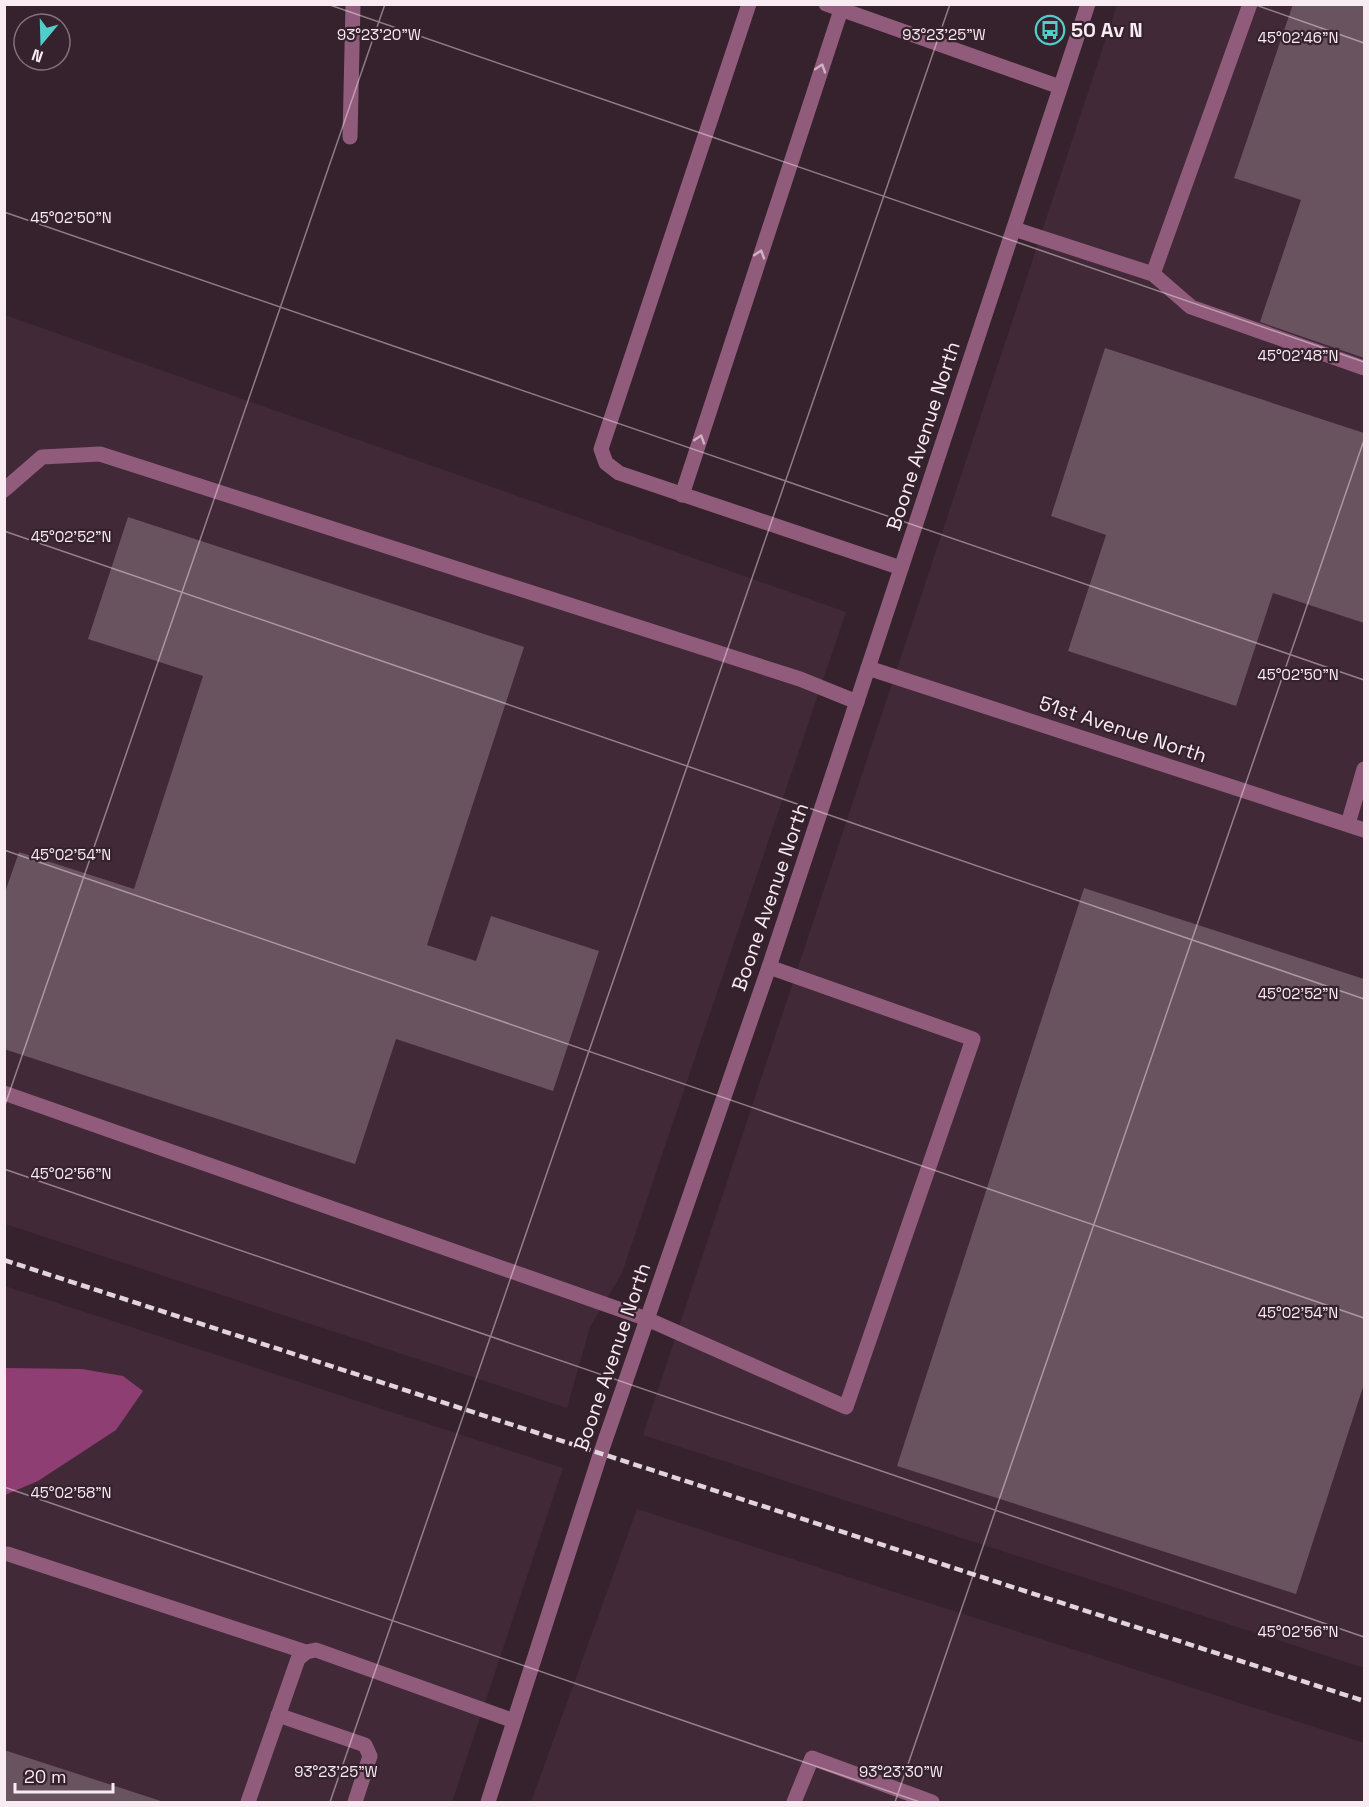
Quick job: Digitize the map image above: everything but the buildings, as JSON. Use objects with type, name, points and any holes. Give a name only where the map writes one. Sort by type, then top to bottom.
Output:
[{"type":"street","points":[[350,136],[353,4]]},
{"type":"street","points":[[749,4],[601,449],[606,463],[619,473],[902,568]]},
{"type":"street","points":[[826,4],[1060,87]]},
{"type":"street","name":"Boone Avenue North","points":[[488,1803],[600,1455],[769,967],[1088,4]]},
{"type":"street","points":[[1153,274],[1250,4]]},
{"type":"street","points":[[682,495],[841,10]]},
{"type":"street","points":[[1014,229],[1153,274],[1191,307],[1365,368]]},
{"type":"street","points":[[4,490],[42,457],[100,454],[800,679],[857,702]]},
{"type":"street","name":"51st Avenue North","points":[[868,668],[1365,830]]},
{"type":"street","points":[[1348,825],[1365,769]]},
{"type":"street","points":[[4,1093],[647,1319],[846,1407],[973,1039],[769,967]]},
{"type":"street","points":[[8,1554],[306,1652],[316,1650],[514,1721]]},
{"type":"street","points":[[248,1803],[298,1659],[306,1652]]},
{"type":"street","points":[[278,1715],[365,1745],[369,1749],[370,1756],[355,1803]]},
{"type":"street","points":[[794,1803],[812,1758],[932,1803]]},
{"type":"shaded area","points":[[1117,5],[1364,5],[1364,1668],[643,1435]]},
{"type":"shaded area","points":[[5,315],[846,612],[622,1273],[590,1327],[567,1408],[5,1224]]},
{"type":"shaded area","points":[[5,1286],[563,1468],[452,1802],[5,1802]]},
{"type":"shaded area","points":[[5,1368],[82,1369],[123,1376],[143,1391],[116,1430],[38,1481],[5,1495]]},
{"type":"shaded area","points":[[637,1509],[1364,1743],[1364,1802],[531,1802]]},
{"type":"railway","points":[[4,1260],[1364,1701]]},
{"type":"place","name":"50 Av N","points":[[1050,30]]}]
